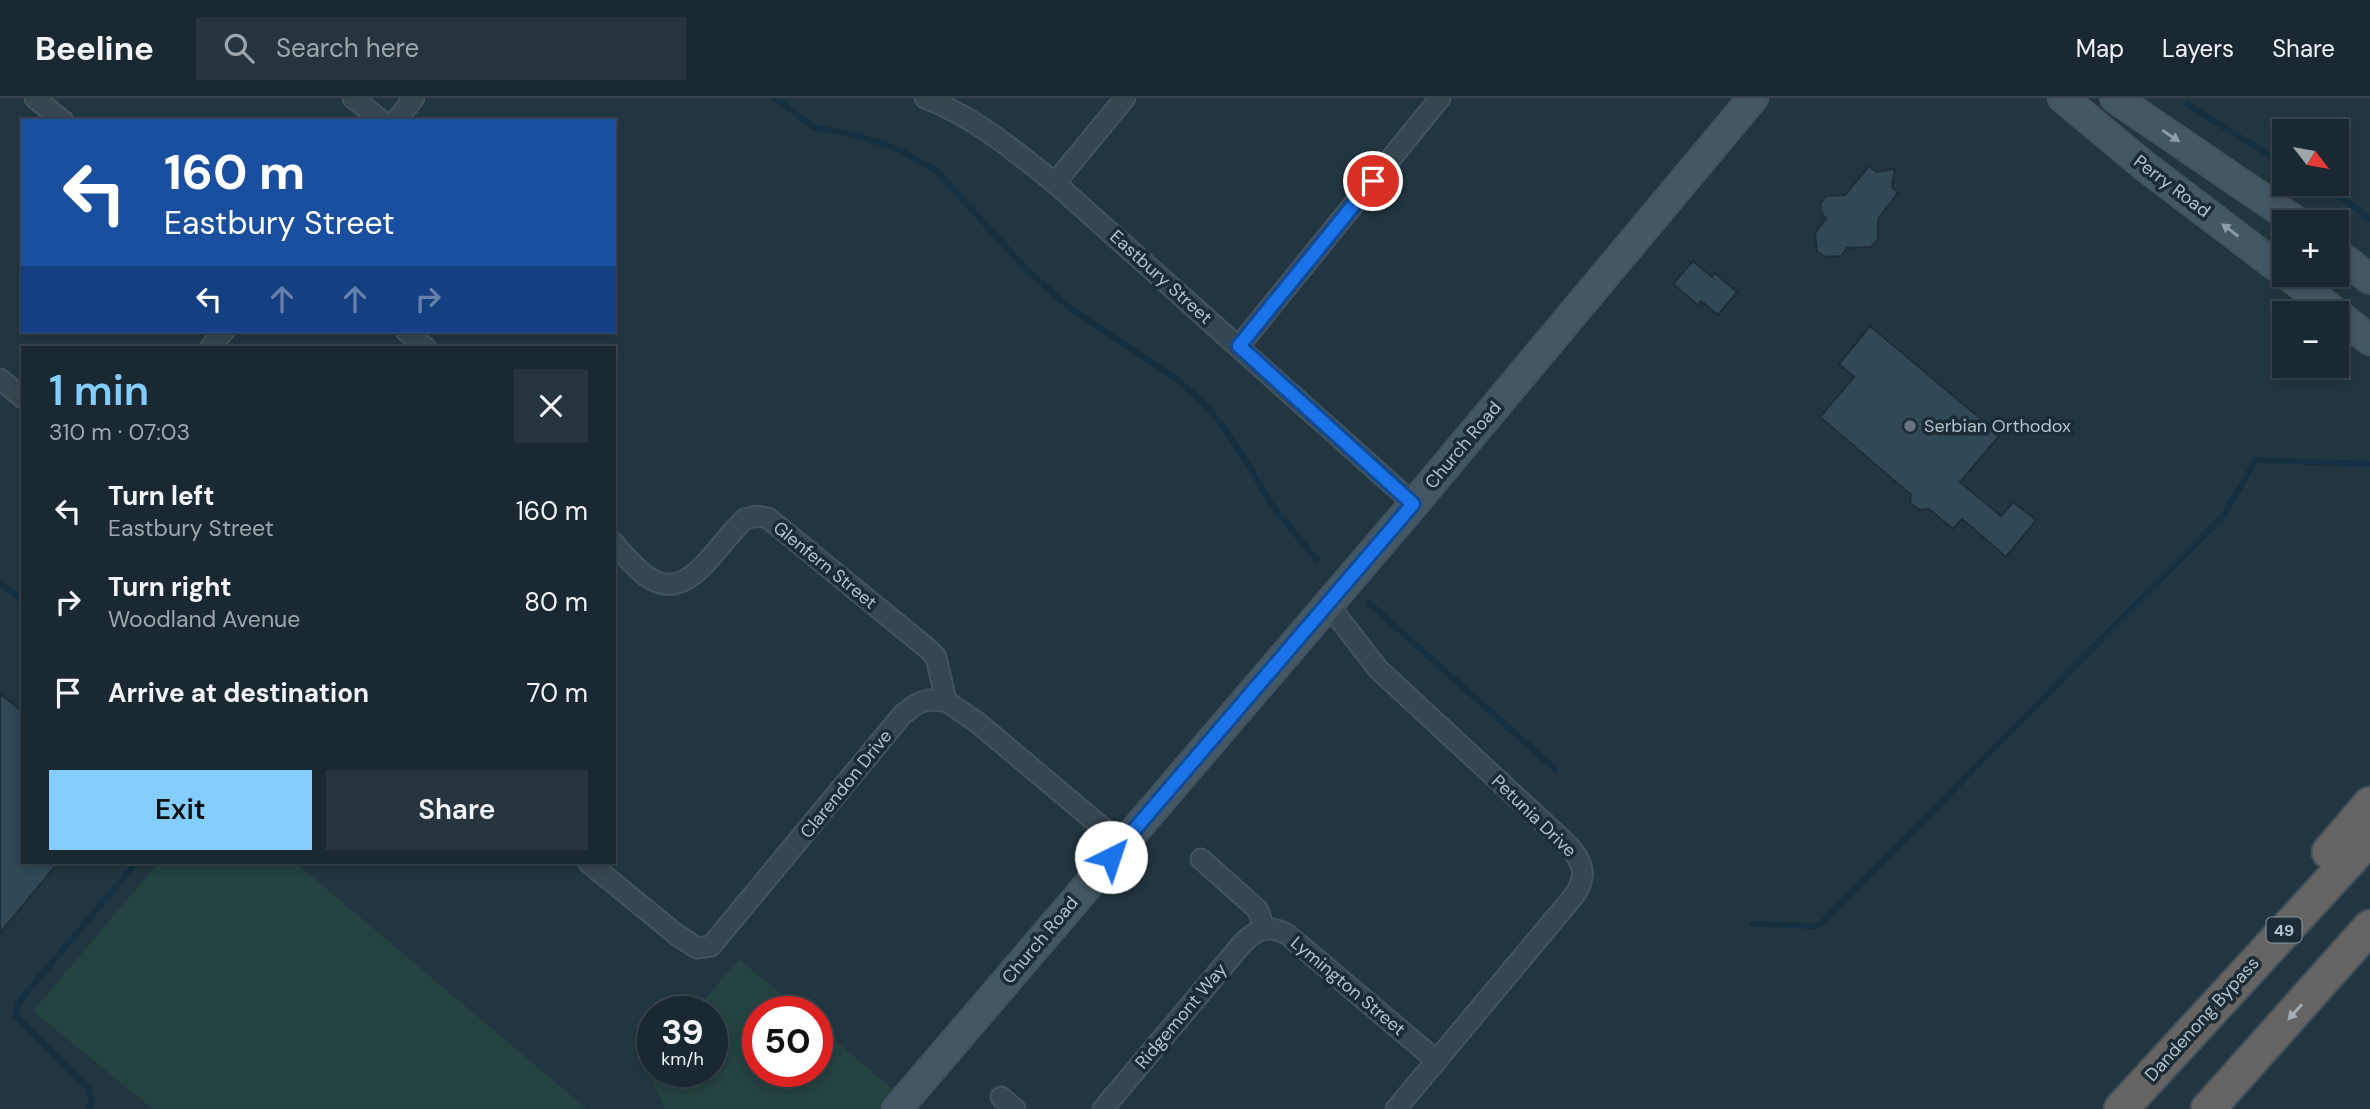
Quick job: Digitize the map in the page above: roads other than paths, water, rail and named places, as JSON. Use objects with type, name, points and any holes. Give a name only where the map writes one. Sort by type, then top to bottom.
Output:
[{"type":"highway","points":[[2266,948],[2329,852],[2370,804]]},
{"type":"highway","name":"Dandenong Bypass","points":[[2121,1109],[2266,948],[2370,838]]},
{"type":"highway","points":[[2208,1109],[2370,927]]},
{"type":"main road","name":"Church Road","points":[[897,1109],[1413,504],[1753,98]]},
{"type":"main road","name":"Perry Road","points":[[2063,98],[2142,163],[2272,262]]},
{"type":"main road","points":[[2115,98],[2279,210]]},
{"type":"main road","points":[[2349,263],[2370,279]]},
{"type":"main road","name":"Perry Road","points":[[2304,287],[2370,340]]},
{"type":"street","points":[[35,98],[61,119]]},
{"type":"street","points":[[354,98],[380,119]]},
{"type":"street","points":[[398,119],[414,98]]},
{"type":"street","name":"Eastbury Street","points":[[925,98],[946,106],[992,135],[1055,183],[1413,504]]},
{"type":"street","points":[[1055,183],[1125,98]]},
{"type":"street","points":[[1239,346],[1440,98]]},
{"type":"street","points":[[408,333],[424,346]]},
{"type":"street","points":[[0,379],[21,396]]},
{"type":"street","name":"Glenfern Street","points":[[616,544],[646,578],[656,584],[680,584],[694,576],[745,519],[756,516],[768,518],[927,648],[939,666],[946,701]]},
{"type":"street","name":"Petunia Drive","points":[[1328,604],[1378,669],[1568,845],[1583,864],[1583,878],[1573,897],[1396,1109]]},
{"type":"street","name":"Clarendon Drive","points":[[590,864],[677,935],[697,948],[711,947],[734,923],[903,714],[927,700],[946,701]]},
{"type":"street","points":[[946,701],[978,723],[1122,844]]},
{"type":"street","points":[[1201,859],[1258,909],[1264,928]]},
{"type":"street","name":"Lymington Street","points":[[1264,928],[1273,928],[1288,935],[1437,1061]]},
{"type":"street","name":"Ridgemont Way","points":[[1103,1109],[1242,944],[1252,934],[1264,928]]},
{"type":"waterway","points":[[775,98],[814,127],[860,136],[898,149],[937,171],[1026,269],[1070,308],[1178,380],[1209,408],[1242,454],[1271,504],[1317,560]]},
{"type":"waterway","points":[[2188,105],[2272,157]]},
{"type":"waterway","points":[[2338,196],[2370,220]]},
{"type":"waterway","points":[[1752,924],[1819,926],[2223,516],[2256,460],[2370,464]]},
{"type":"waterway","points":[[0,583],[21,599]]},
{"type":"waterway","points":[[1369,603],[1555,769]]},
{"type":"waterway","points":[[88,1109],[92,1104],[89,1088],[16,1016],[18,1003],[135,864]]},
{"type":"place","name":"Serbian Orthodox","points":[[1910,426]]}]
